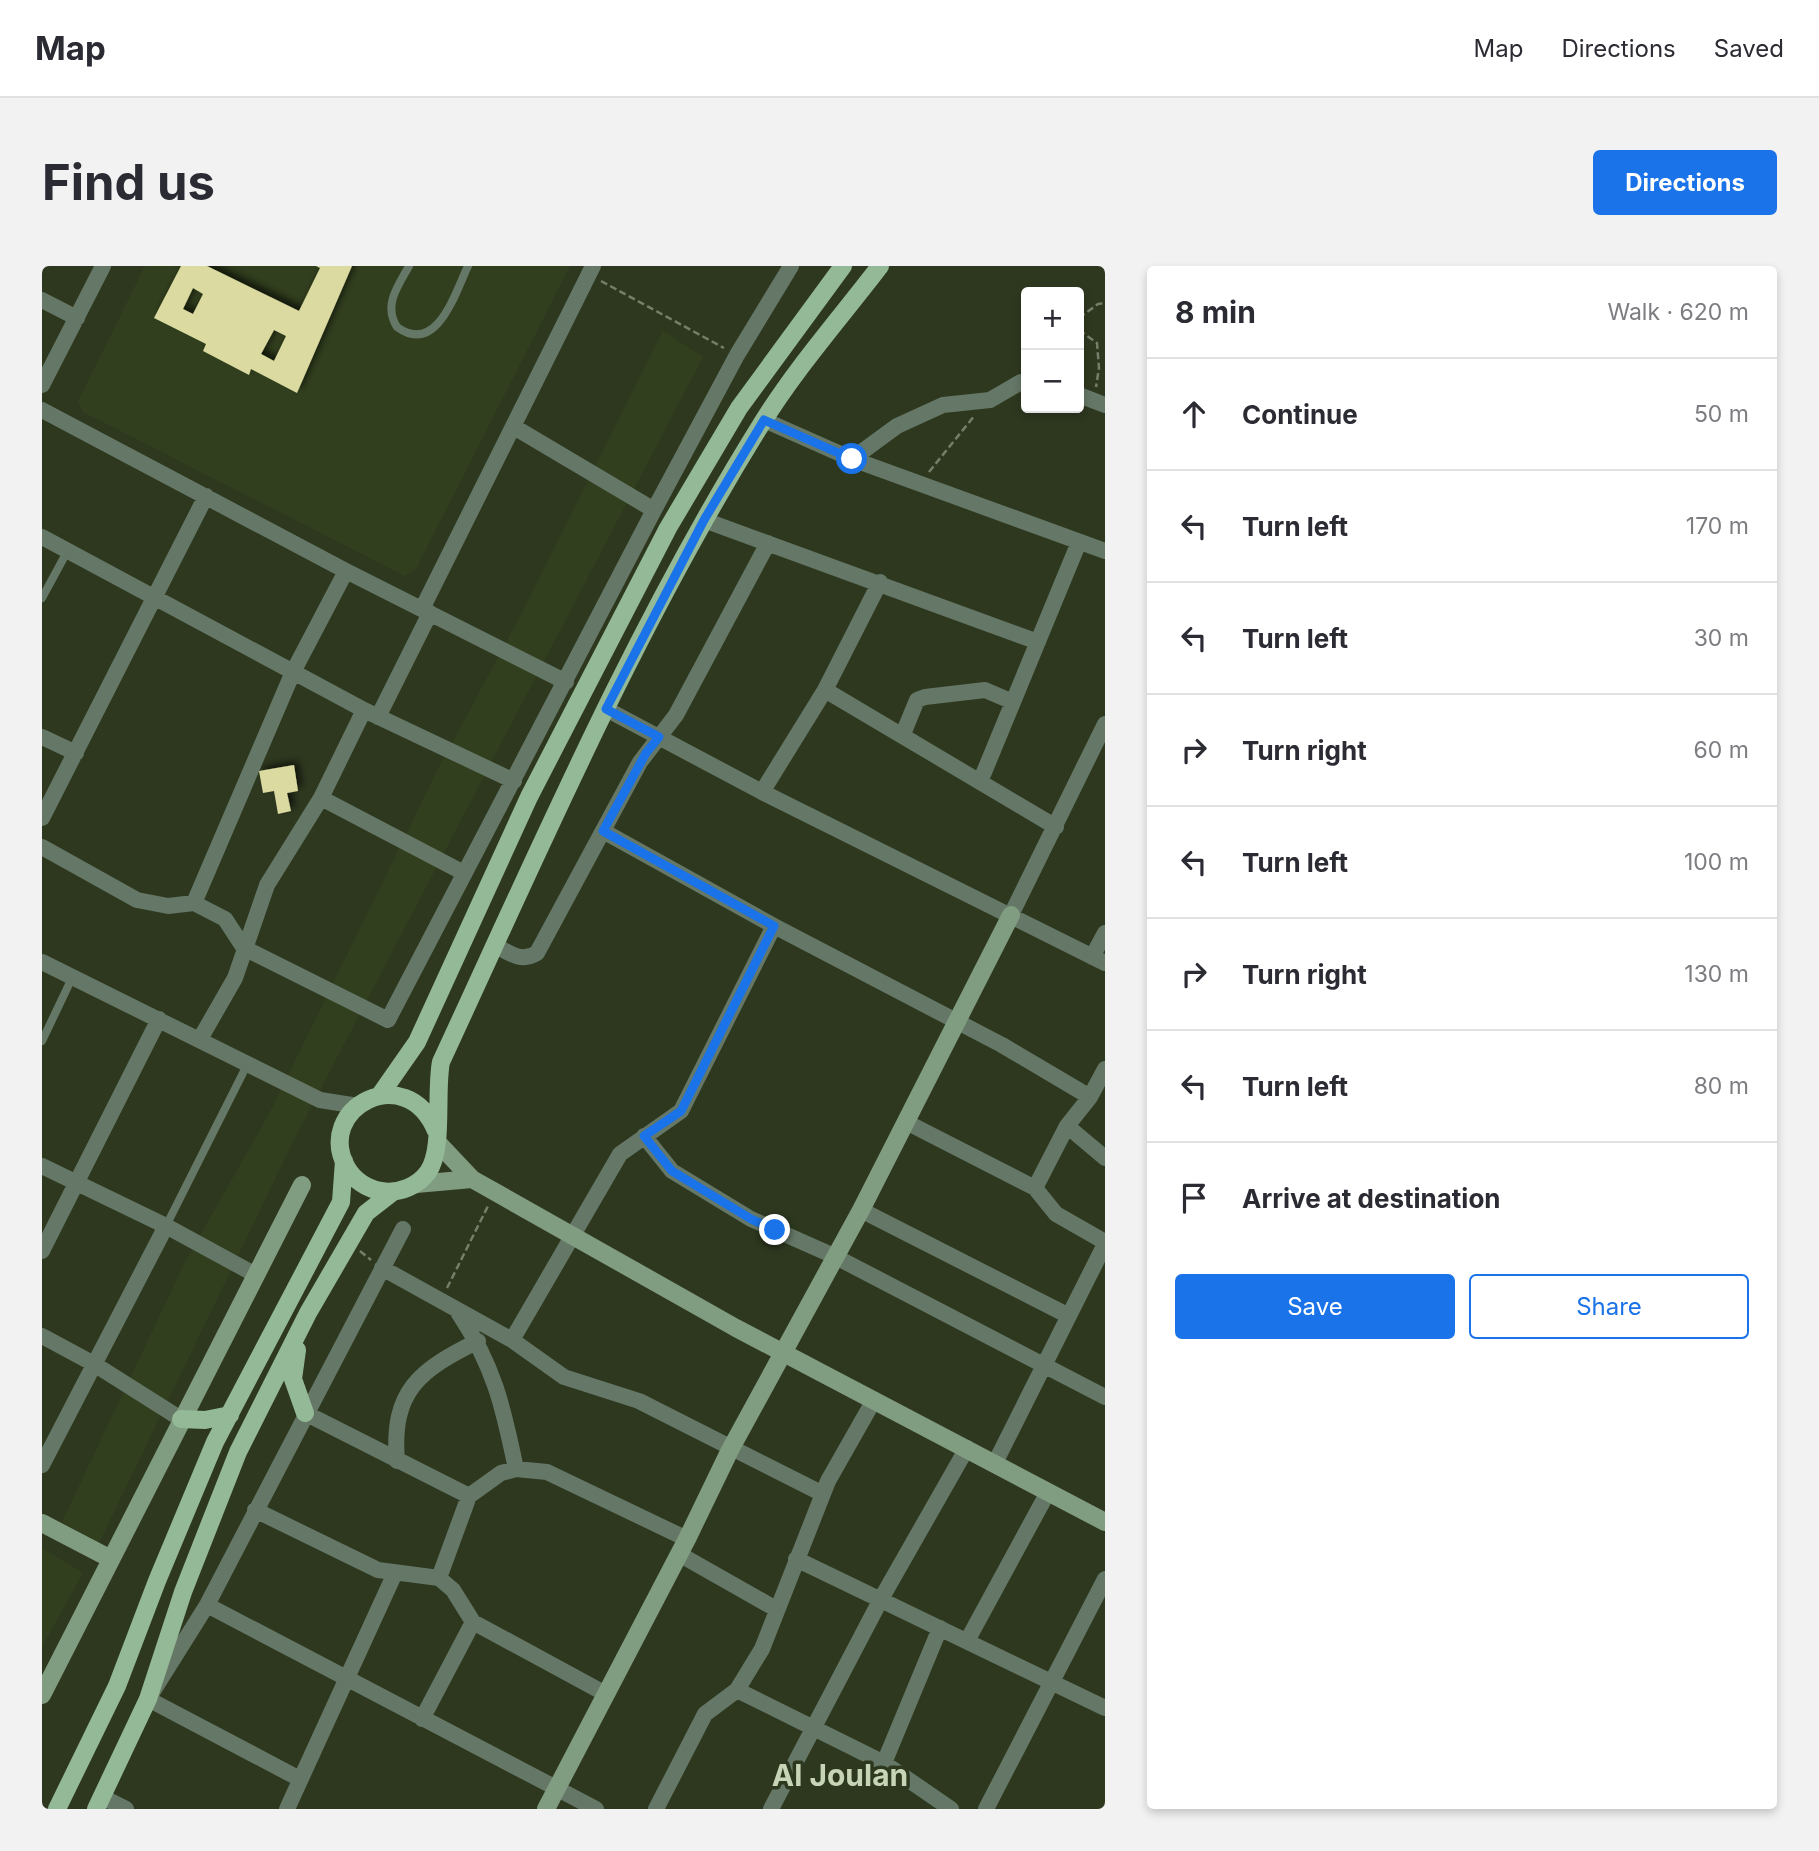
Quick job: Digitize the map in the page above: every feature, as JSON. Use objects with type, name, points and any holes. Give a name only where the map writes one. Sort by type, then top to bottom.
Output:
[{"type":"main road","points":[[380,1095],[417,1042],[529,797],[668,528],[740,408],[843,266]]},
{"type":"main road","points":[[99,1803],[148,1699],[183,1592],[238,1452],[308,1313],[366,1213],[393,1192],[416,1184],[432,1166],[437,1137],[437,1083],[441,1062],[606,709],[704,520],[764,420],[880,266]]},
{"type":"main road","points":[[393,1192],[369,1187],[350,1172],[344,1161],[341,1150],[344,1125],[358,1106],[380,1095],[392,1094],[415,1102],[432,1119],[437,1137]]},
{"type":"main road","points":[[57,1809],[117,1686],[157,1581],[230,1415],[341,1202],[344,1161]]},
{"type":"main road","points":[[305,1413],[292,1372],[308,1313]]},
{"type":"main road","points":[[181,1419],[205,1420],[230,1415]]},
{"type":"street","points":[[42,385],[103,266]]},
{"type":"street","points":[[42,847],[136,900],[168,906],[194,903],[225,919],[244,948],[388,1020],[654,510],[737,355],[791,266]]},
{"type":"street","points":[[200,1039],[235,978],[267,885],[371,713],[426,611],[591,270]]},
{"type":"street","points":[[42,300],[77,318]]},
{"type":"street","points":[[852,459],[897,426],[943,405],[990,400],[1021,382]]},
{"type":"street","points":[[42,410],[346,571],[566,682]]},
{"type":"street","points":[[764,420],[852,459],[1105,551]]},
{"type":"street","points":[[514,427],[654,510]]},
{"type":"street","points":[[42,818],[206,496]]},
{"type":"street","points":[[704,520],[880,582],[1038,642]]},
{"type":"street","points":[[42,537],[155,595],[371,713],[514,781]]},
{"type":"street","points":[[495,945],[519,958],[528,958],[537,953],[646,753],[676,715],[768,542]]},
{"type":"street","points":[[980,782],[1079,542]]},
{"type":"street","points":[[194,903],[293,672],[346,571]]},
{"type":"street","points":[[762,792],[825,690],[880,582]]},
{"type":"street","points":[[825,690],[1056,827]]},
{"type":"street","points":[[903,734],[917,700],[925,697],[985,690],[1013,702]]},
{"type":"street","points":[[606,709],[762,792],[1099,960],[1105,933]]},
{"type":"street","points":[[546,1809],[730,1450],[786,1352],[834,1256],[861,1210],[1056,827],[1105,724]]},
{"type":"street","points":[[42,737],[76,753]]},
{"type":"street","points":[[321,798],[464,873]]},
{"type":"street","points":[[603,831],[774,926],[1002,1045],[1090,1097]]},
{"type":"street","points":[[512,1340],[620,1154],[681,1111],[774,926]]},
{"type":"street","points":[[42,962],[320,1100],[358,1106]]},
{"type":"street","points":[[42,1251],[159,1019]]},
{"type":"street","points":[[1035,1188],[1067,1126],[1090,1097],[1105,1069]]},
{"type":"street","points":[[320,1100],[344,1125]]},
{"type":"street","points":[[906,1122],[1035,1188],[1056,1214],[1105,1243],[1099,1270],[1069,1316],[995,1463]]},
{"type":"street","points":[[1067,1126],[1105,1158]]},
{"type":"street","points":[[644,1136],[672,1171],[751,1219],[834,1256],[1105,1396]]},
{"type":"street","points":[[437,1137],[472,1179],[736,1328],[1105,1522]]},
{"type":"street","points":[[42,1166],[166,1226],[256,1275]]},
{"type":"street","points":[[416,1184],[472,1179]]},
{"type":"street","points":[[42,1695],[302,1185]]},
{"type":"street","points":[[861,1210],[1069,1316]]},
{"type":"street","points":[[42,1465],[166,1226]]},
{"type":"street","points":[[298,1778],[148,1699],[207,1605],[403,1229]]},
{"type":"street","points":[[382,1268],[512,1340],[564,1377],[623,1394],[822,1494]]},
{"type":"street","points":[[448,1303],[478,1341],[498,1385],[516,1469]]},
{"type":"street","points":[[42,1336],[94,1364],[181,1419]]},
{"type":"street","points":[[397,1461],[395,1440],[399,1410],[417,1378],[433,1365],[478,1341]]},
{"type":"street","points":[[656,1809],[705,1714],[737,1690],[762,1649],[822,1494],[874,1400]]},
{"type":"street","points":[[305,1413],[469,1496]]},
{"type":"street","points":[[771,1809],[881,1600],[967,1448]]},
{"type":"street","points":[[439,1578],[469,1496],[501,1473],[516,1469],[547,1472],[683,1546],[776,1609]]},
{"type":"street","points":[[967,1641],[1048,1492]]},
{"type":"street","points":[[255,1510],[378,1570],[439,1578],[453,1590],[473,1622],[604,1693]]},
{"type":"street","points":[[42,1523],[111,1559]]},
{"type":"street","points":[[796,1559],[1105,1707]]},
{"type":"street","points":[[287,1809],[298,1778],[395,1573]]},
{"type":"street","points":[[986,1809],[1105,1579]]},
{"type":"street","points":[[207,1605],[597,1809]]},
{"type":"street","points":[[422,1719],[473,1622]]},
{"type":"street","points":[[884,1763],[940,1628]]},
{"type":"street","points":[[737,1690],[884,1763],[951,1809]]},
{"type":"street","points":[[99,1803],[126,1809]]},
{"type":"lane","points":[[409,266],[391,301],[390,310],[397,327],[414,335],[423,335],[439,325],[468,266]]},
{"type":"lane","points":[[42,598],[68,550]]},
{"type":"lane","points":[[42,1041],[72,978]]},
{"type":"lane","points":[[166,1226],[247,1065]]},
{"type":"path","points":[[591,270],[737,355]]},
{"type":"path","points":[[1084,314],[1098,304],[1105,303]]},
{"type":"path","points":[[1084,334],[1097,343],[1099,368],[1092,400]]},
{"type":"path","points":[[921,483],[953,439],[990,400]]},
{"type":"path","points":[[448,1303],[496,1191]]},
{"type":"path","points":[[349,1243],[382,1268]]},
{"type":"shaded area","points":[[145,266],[570,266],[416,569],[405,576],[83,412],[78,401]]},
{"type":"shaded area","points":[[663,331],[703,357],[294,1140],[99,1543],[62,1522],[185,1262],[269,1114],[436,773],[528,601]]},
{"type":"shaded area","points":[[42,1548],[83,1573],[42,1647]]},
{"type":"building","points":[[181,266],[207,266],[299,311],[320,268],[316,266],[352,266],[297,393],[251,369],[249,375],[203,351],[206,344],[154,318]],"holes":[[[193,288],[203,294],[193,314],[183,309]],[[274,330],[286,336],[274,361],[261,354]]]},
{"type":"building","points":[[294,765],[298,791],[287,793],[291,811],[278,814],[274,791],[263,793],[259,771]]},
{"type":"district","name":"Al Joulan","points":[[840,1775]]},
{"type":"route","points":[[775,1230],[751,1219],[672,1171],[644,1136],[671,1121],[681,1111],[774,926],[603,831],[646,753],[659,737],[606,709],[704,520],[764,420],[852,459]]}]
